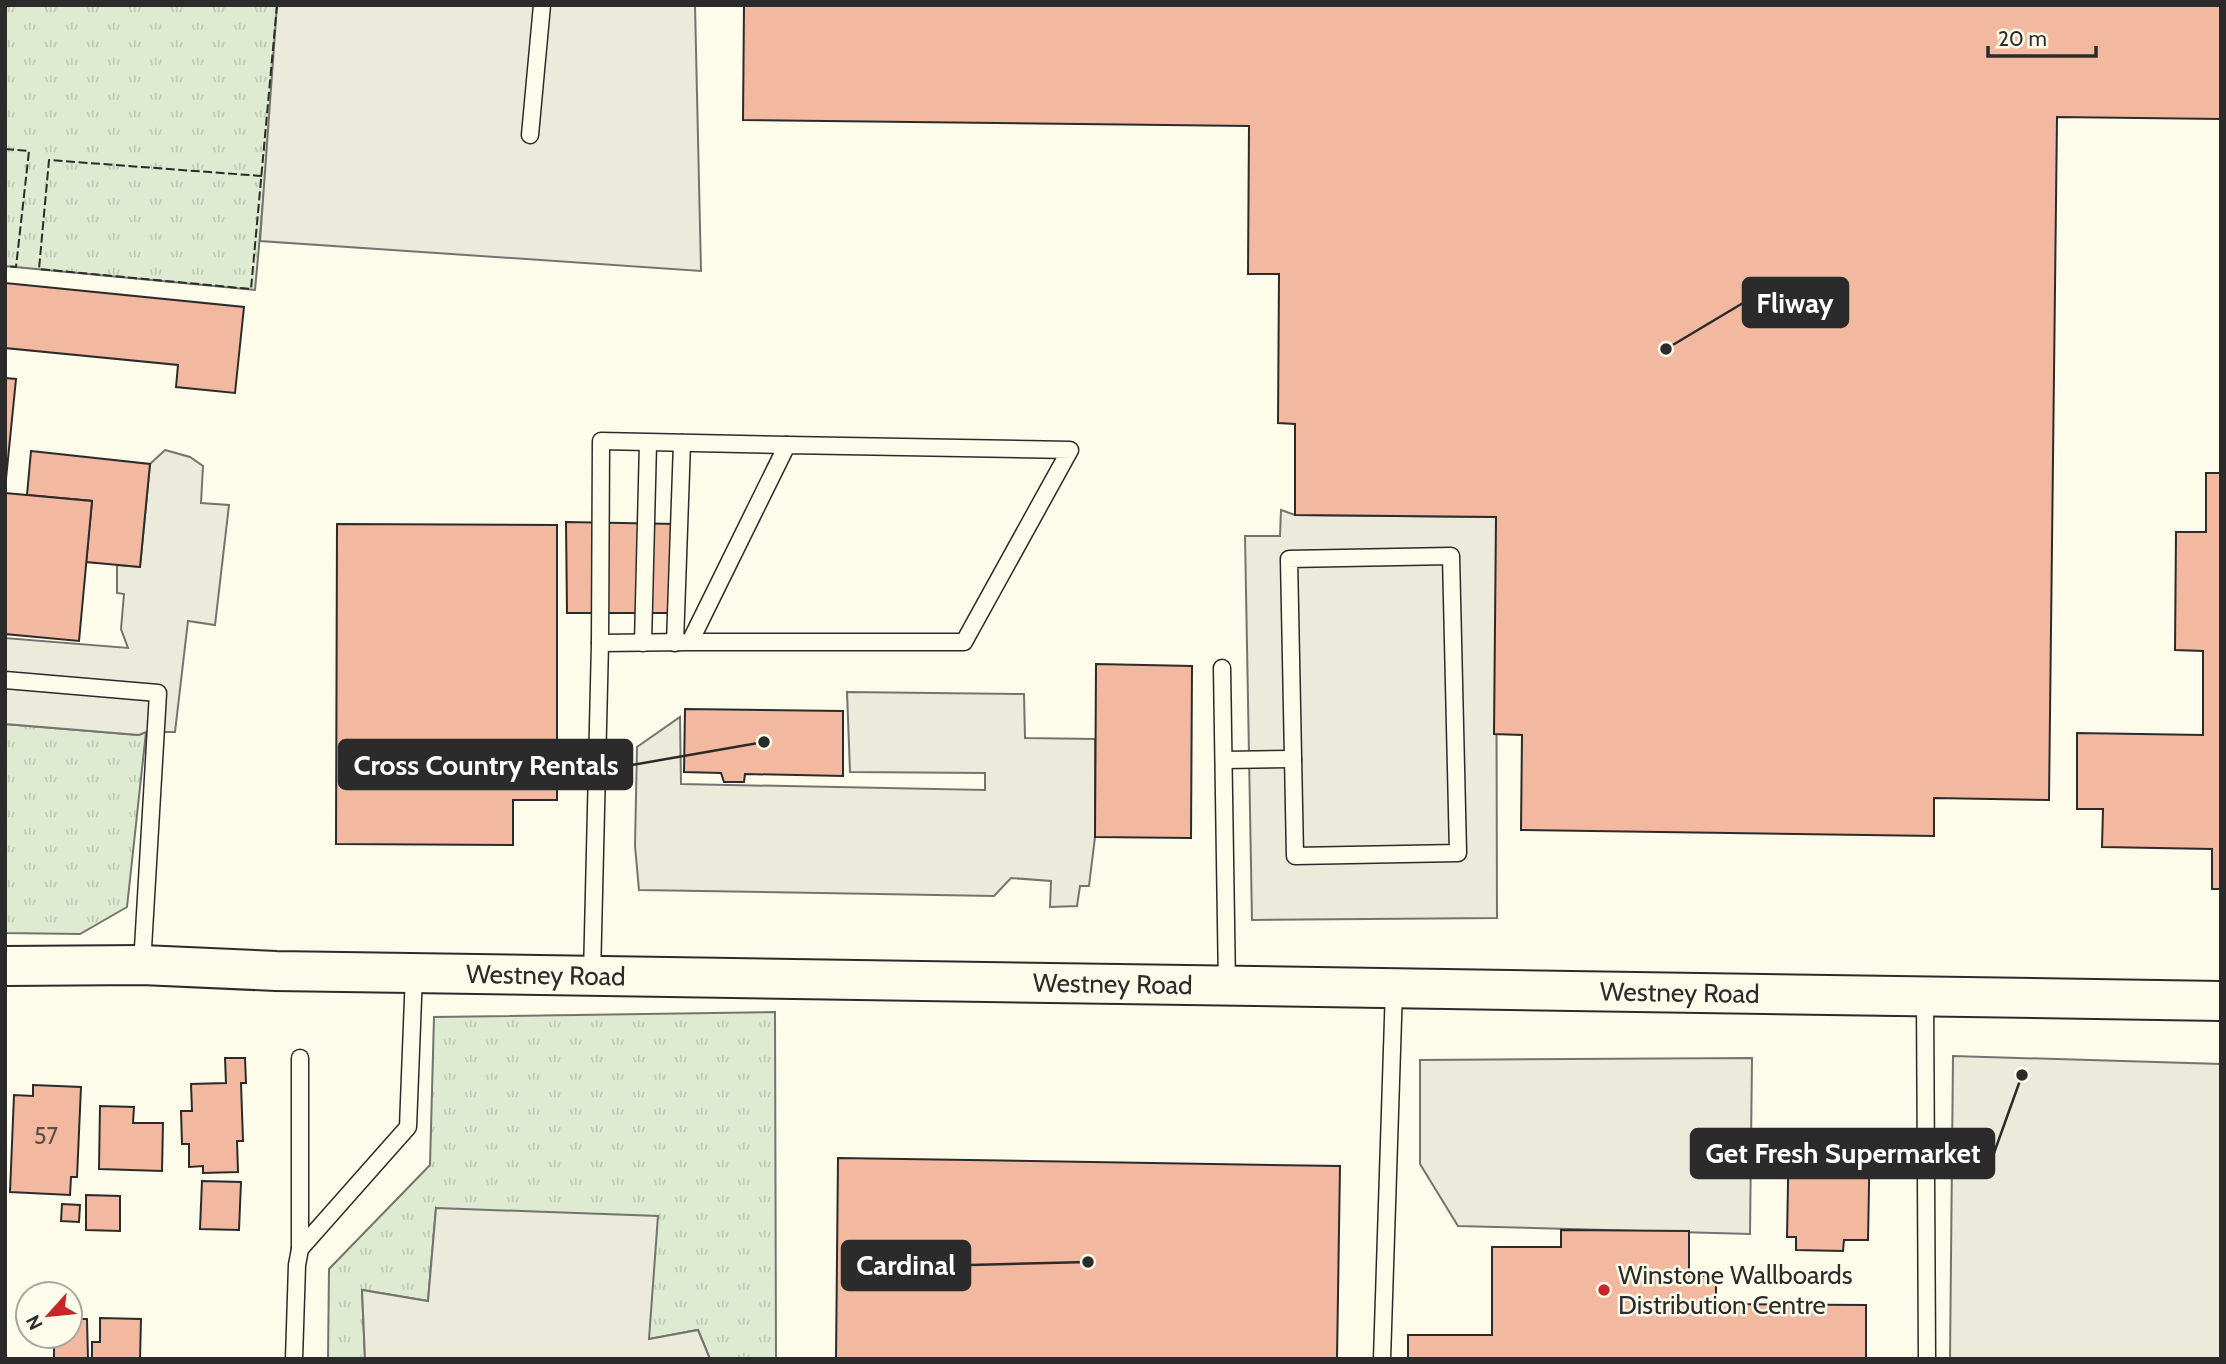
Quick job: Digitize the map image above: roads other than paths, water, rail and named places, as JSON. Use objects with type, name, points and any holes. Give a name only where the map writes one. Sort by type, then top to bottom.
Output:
[{"type":"street","name":"Westney Road","points":[[5,966],[142,965],[414,974],[2221,1001]]},
{"type":"lane","points":[[530,135],[542,5]]},
{"type":"lane","points":[[592,976],[600,643],[601,441],[1070,450],[964,642],[600,643]]},
{"type":"lane","points":[[643,643],[648,443]]},
{"type":"lane","points":[[682,443],[682,643]]},
{"type":"lane","points":[[682,643],[787,445]]},
{"type":"lane","points":[[1451,556],[1458,852],[1295,856],[1293,759],[1289,559],[1451,556]]},
{"type":"lane","points":[[1222,668],[1227,986]]},
{"type":"lane","points":[[5,680],[158,693],[142,965]]},
{"type":"lane","points":[[1224,760],[1293,759]]},
{"type":"lane","points":[[300,1249],[408,1127],[414,974]]},
{"type":"lane","points":[[1382,1359],[1394,988]]},
{"type":"lane","points":[[1925,996],[1927,1359]]},
{"type":"lane","points":[[294,1359],[297,1265],[300,1249],[300,1058]]},
{"type":"place","name":"Fliway","points":[[1666,349]]},
{"type":"place","name":"Cross Country Rentals","points":[[764,742]]},
{"type":"place","name":"Get Fresh Supermarket","points":[[2022,1075]]},
{"type":"place","name":"Cardinal","points":[[1088,1262]]},
{"type":"place","name":"Winstone Wallboards Distribution Centre","points":[[1604,1290]]}]
